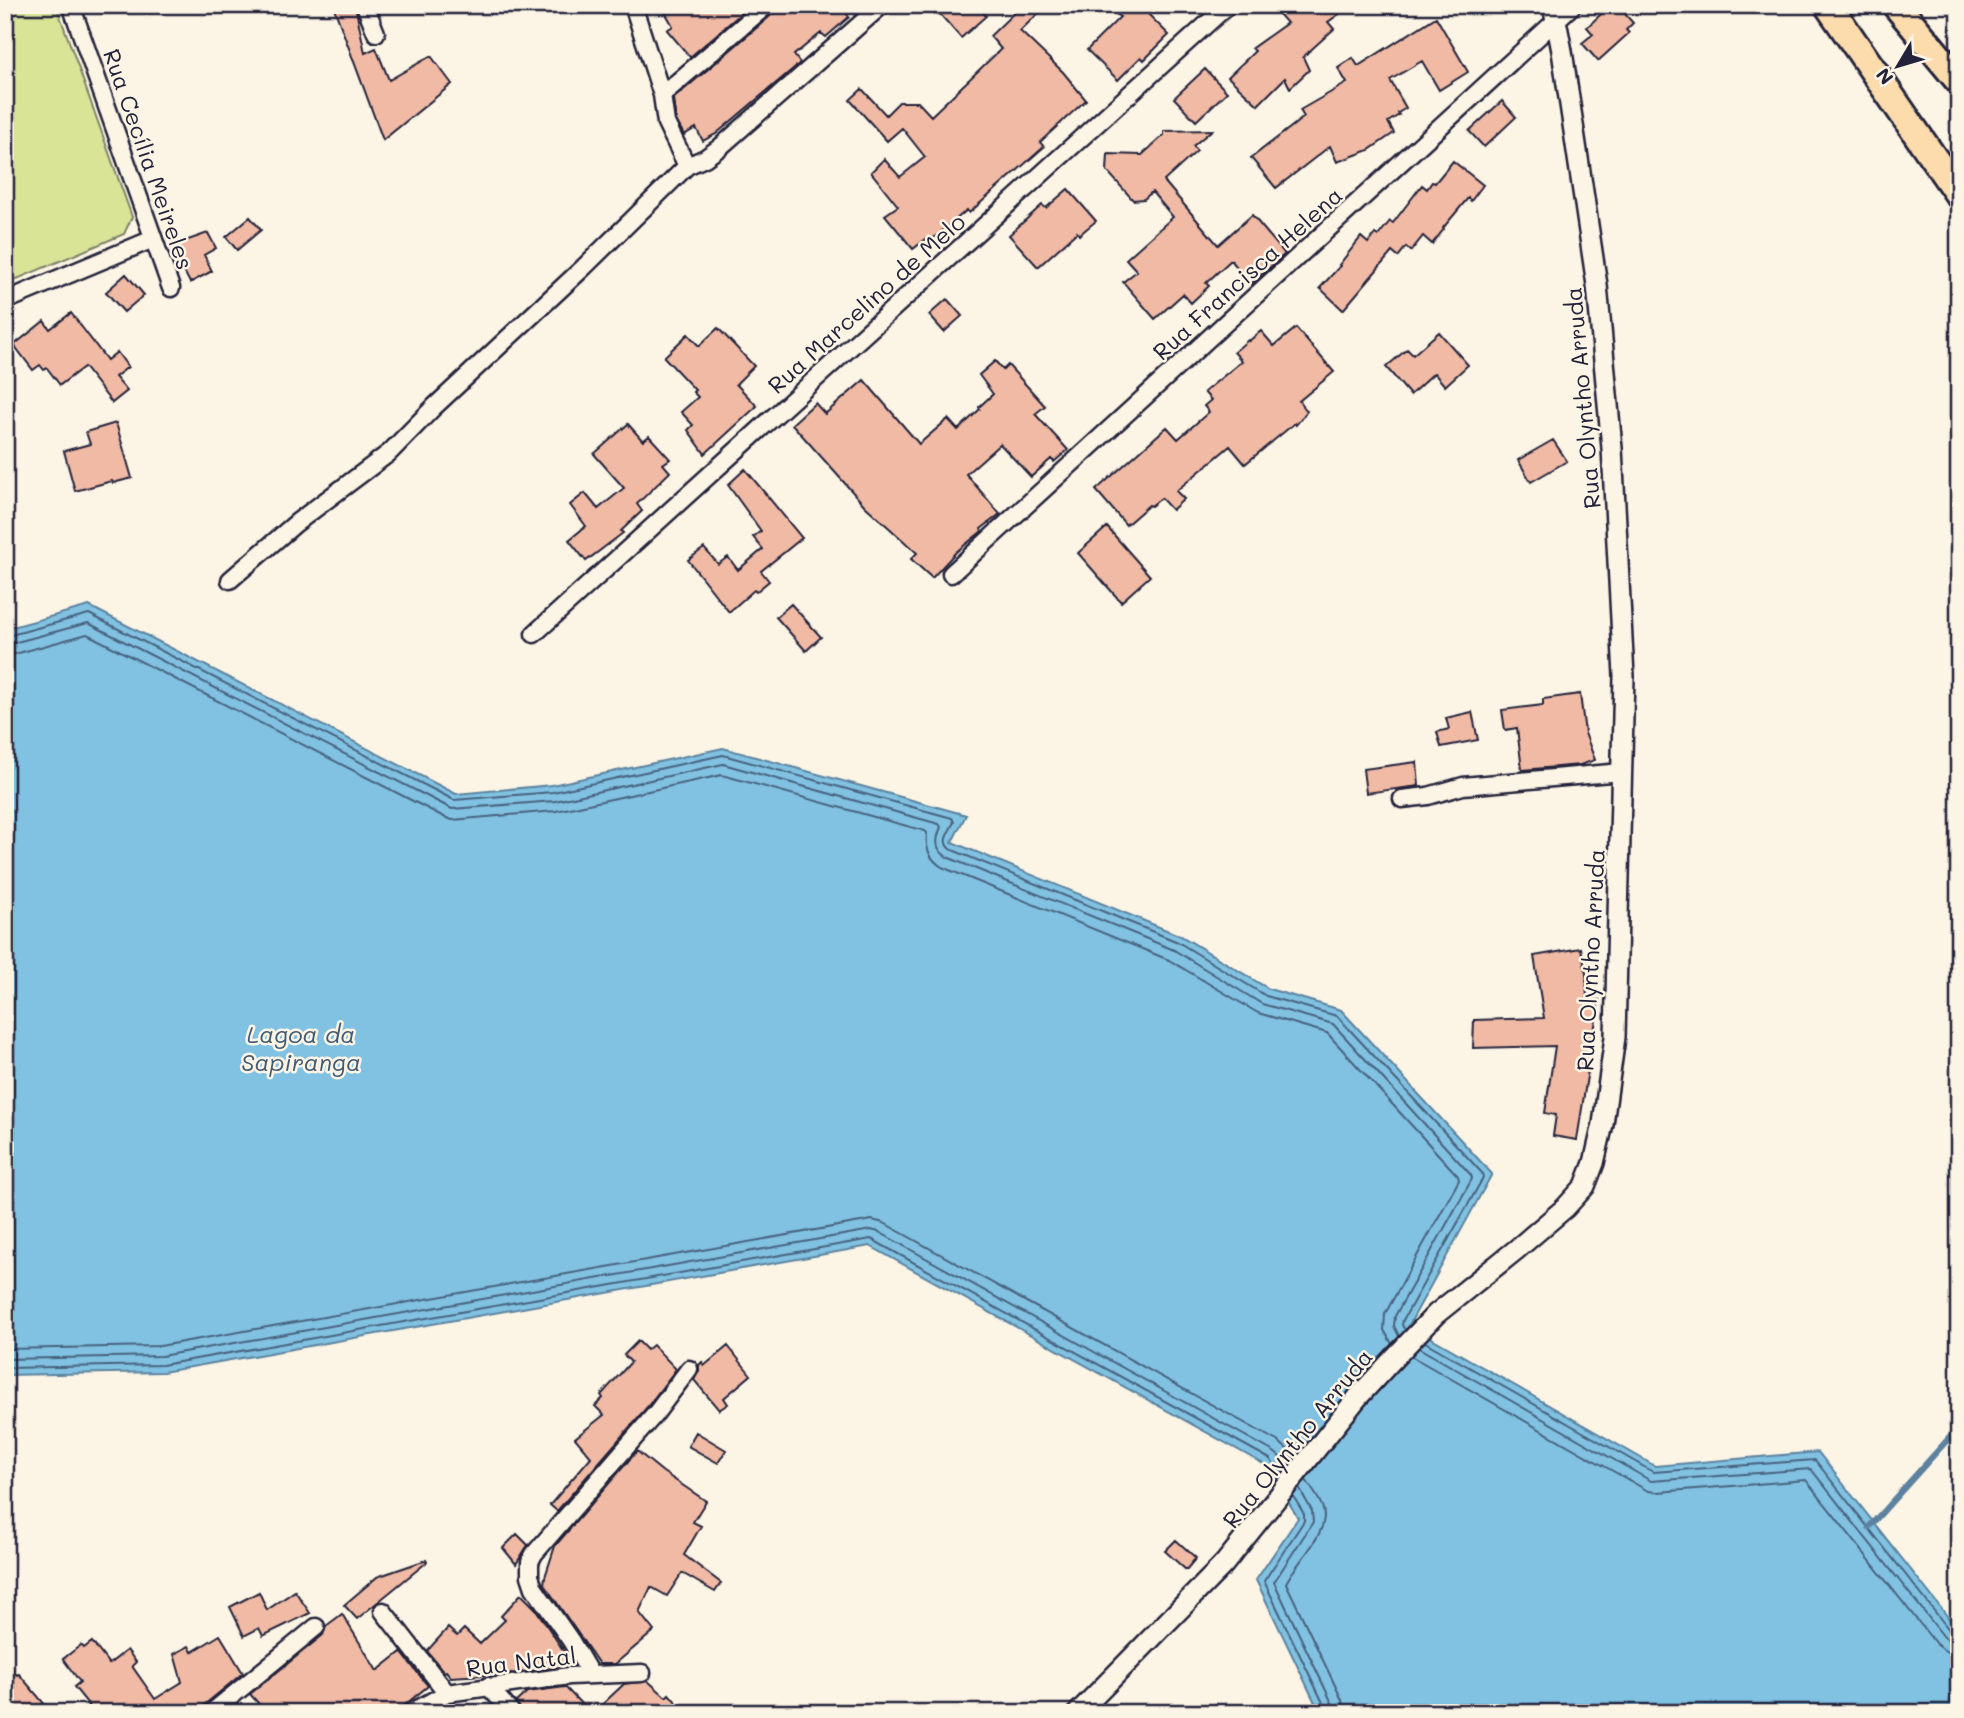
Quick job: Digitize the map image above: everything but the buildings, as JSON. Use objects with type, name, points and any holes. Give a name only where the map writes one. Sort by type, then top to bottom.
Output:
[{"type":"highway","points":[[1828,5],[1959,195]]},
{"type":"highway","points":[[1896,5],[1955,70]]},
{"type":"street","name":"Rua Cecília Meireles","points":[[71,5],[171,288]]},
{"type":"street","points":[[365,5],[376,33]]},
{"type":"street","points":[[633,5],[663,95],[666,123],[687,166]]},
{"type":"street","points":[[663,95],[767,5]]},
{"type":"street","points":[[230,580],[296,523],[390,453],[687,166],[719,149],[882,5]]},
{"type":"street","name":"Rua Marcelino de Melo","points":[[534,634],[1228,5]]},
{"type":"street","name":"Rua Francisca Helena","points":[[951,574],[1554,13],[1573,5]]},
{"type":"street","name":"Rua Olyntho Arruda","points":[[1078,1713],[1224,1564],[1358,1398],[1436,1314],[1565,1208],[1585,1186],[1594,1163],[1603,1125],[1615,1037],[1624,676],[1612,448],[1597,285],[1554,13]]},
{"type":"street","points":[[5,301],[153,239]]},
{"type":"street","points":[[1402,799],[1429,796],[1464,786],[1622,772]]},
{"type":"street","points":[[591,1675],[534,1588],[530,1576],[530,1562],[690,1369]]},
{"type":"street","points":[[383,1611],[447,1693]]},
{"type":"street","points":[[211,1713],[316,1627]]},
{"type":"street","name":"Rua Natal","points":[[411,1713],[447,1693],[569,1676],[642,1672]]},
{"type":"street","points":[[488,1686],[512,1713]]},
{"type":"green space","points":[[5,5],[56,5],[132,217],[124,234],[5,284]]},
{"type":"water","name":"Lagoa da Sapiranga","points":[[89,606],[456,794],[552,785],[723,748],[966,815],[952,842],[1181,936],[1269,989],[1341,1010],[1492,1174],[1409,1325],[1655,1466],[1818,1452],[1959,1631],[1959,1713],[1320,1713],[1256,1580],[1298,1518],[1267,1466],[870,1246],[163,1372],[5,1375],[5,626],[9,628]]},
{"type":"waterway","points":[[1869,1527],[1959,1427]]}]
